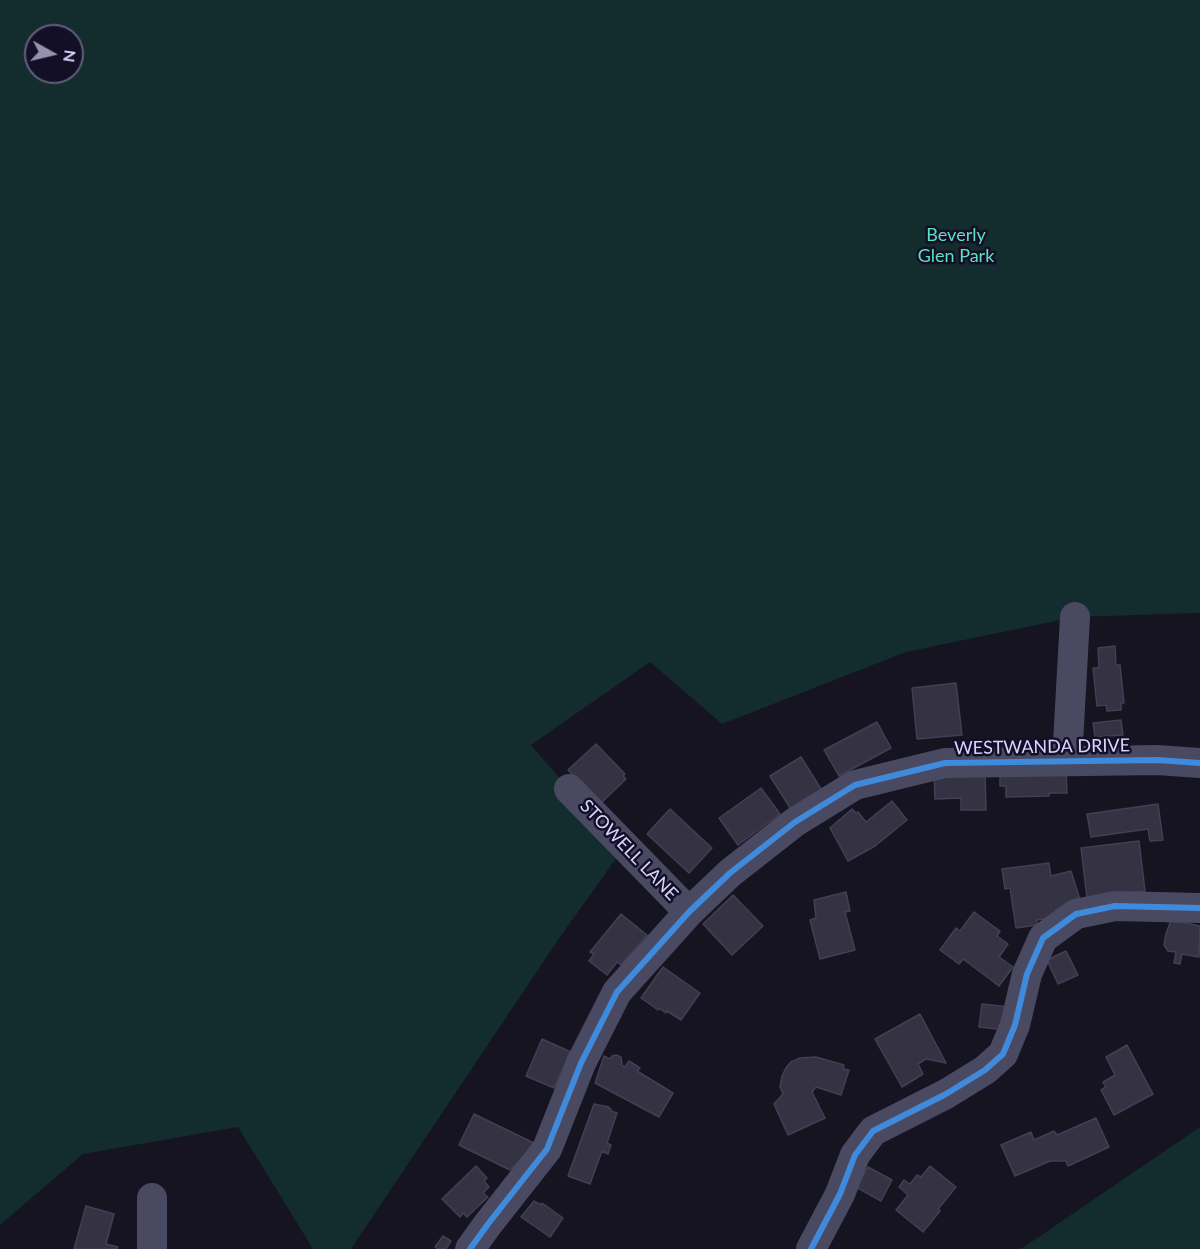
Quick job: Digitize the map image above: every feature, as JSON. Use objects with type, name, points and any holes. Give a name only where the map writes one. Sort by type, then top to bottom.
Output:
[{"type":"street","points":[[1067,761],[1075,617]]},
{"type":"street","name":"WESTWANDA DRIVE","points":[[470,1249],[547,1149],[581,1063],[617,992],[689,912],[730,873],[795,822],[855,785],[945,763],[1157,760],[1200,763]]},
{"type":"street","name":"STOWELL LANE","points":[[568,789],[689,912]]},
{"type":"street","points":[[811,1249],[840,1194],[855,1155],[873,1131],[946,1094],[985,1070],[1003,1054],[1015,1025],[1027,974],[1044,938],[1077,914],[1115,906],[1200,908]]},
{"type":"street","points":[[152,1198],[152,1249]]},
{"type":"green space","name":"Beverly Glen Park","points":[[0,0],[1200,0],[1200,613],[1075,617],[906,652],[722,724],[650,662],[531,745],[569,789],[625,846],[560,937],[351,1249],[313,1249],[238,1127],[83,1154],[0,1225]]},
{"type":"green space","points":[[1200,1127],[1200,1249],[1021,1249]]},
{"type":"building","points":[[1115,646],[1116,665],[1120,665],[1124,703],[1121,703],[1121,710],[1107,711],[1106,705],[1097,706],[1093,668],[1099,668],[1098,648]]},
{"type":"building","points":[[956,683],[962,735],[917,739],[912,688]]},
{"type":"building","points":[[1121,720],[1123,735],[1095,737],[1093,723]]},
{"type":"building","points":[[877,722],[891,748],[839,776],[824,750]]},
{"type":"building","points":[[596,744],[625,774],[623,776],[626,779],[601,803],[568,770]]},
{"type":"building","points":[[801,757],[823,792],[792,811],[770,776]]},
{"type":"building","points":[[1066,770],[1067,793],[1049,793],[1049,796],[1006,797],[1006,786],[1000,786],[1000,774]]},
{"type":"building","points":[[985,772],[986,810],[961,810],[961,798],[935,799],[934,773]]},
{"type":"building","points":[[761,788],[780,814],[738,845],[719,818]]},
{"type":"building","points":[[892,801],[907,820],[875,846],[848,861],[830,828],[852,809],[858,812],[866,822]]},
{"type":"building","points":[[1158,804],[1163,840],[1150,841],[1148,829],[1091,837],[1087,814]]},
{"type":"building","points":[[670,809],[712,848],[689,873],[647,834]]},
{"type":"building","points":[[1139,841],[1145,891],[1087,898],[1081,848]]},
{"type":"building","points":[[1049,863],[1051,876],[1071,871],[1081,903],[1056,909],[1057,917],[1037,920],[1037,925],[1016,928],[1010,888],[1005,889],[1002,869]]},
{"type":"building","points":[[846,892],[850,911],[845,912],[855,950],[820,959],[810,920],[816,918],[814,900]]},
{"type":"building","points":[[733,895],[763,926],[732,955],[703,924]]},
{"type":"building","points":[[974,912],[1000,931],[997,936],[1008,944],[999,957],[1013,967],[999,986],[963,959],[959,964],[940,950],[956,928],[960,931]]},
{"type":"building","points":[[621,914],[647,935],[621,965],[617,962],[607,975],[589,961],[594,954],[590,952]]},
{"type":"building","points":[[1171,920],[1200,926],[1199,957],[1182,954],[1180,964],[1174,963],[1176,952],[1168,951],[1164,945]]},
{"type":"building","points":[[1066,951],[1078,975],[1058,984],[1047,960]]},
{"type":"building","points":[[663,967],[700,993],[681,1020],[667,1011],[666,1013],[659,1008],[658,1010],[641,998]]},
{"type":"building","points":[[982,1004],[1010,1007],[1007,1030],[979,1027]]},
{"type":"building","points":[[920,1014],[946,1063],[926,1059],[918,1064],[923,1074],[902,1087],[875,1039]]},
{"type":"building","points":[[542,1039],[571,1052],[554,1088],[526,1076]]},
{"type":"building","points":[[1127,1045],[1153,1094],[1114,1115],[1101,1090],[1106,1087],[1103,1082],[1115,1075],[1106,1057]]},
{"type":"building","points":[[616,1055],[621,1057],[622,1065],[625,1067],[629,1061],[640,1068],[637,1071],[673,1093],[659,1117],[595,1083],[604,1056],[610,1059]]},
{"type":"building","points":[[816,1057],[844,1065],[843,1069],[849,1070],[841,1095],[816,1087],[812,1092],[825,1118],[788,1135],[774,1104],[783,1094],[780,1087],[782,1076],[791,1062],[800,1058]]},
{"type":"building","points":[[594,1104],[609,1107],[611,1111],[617,1113],[607,1143],[611,1145],[608,1154],[602,1151],[590,1184],[568,1176]]},
{"type":"building","points":[[474,1114],[536,1144],[510,1170],[459,1145]]},
{"type":"building","points":[[1096,1118],[1109,1147],[1068,1166],[1066,1161],[1050,1161],[1015,1176],[1001,1145],[1031,1132],[1034,1140],[1054,1131],[1057,1135]]},
{"type":"building","points":[[476,1166],[487,1178],[484,1181],[489,1187],[483,1193],[488,1197],[467,1217],[463,1213],[460,1217],[442,1199]]},
{"type":"building","points":[[930,1166],[956,1187],[923,1232],[896,1210],[908,1195],[899,1187],[904,1180],[910,1184],[917,1175],[921,1177]]},
{"type":"building","points":[[868,1167],[892,1180],[881,1201],[856,1187]]},
{"type":"building","points":[[534,1201],[541,1205],[542,1203],[563,1218],[550,1237],[521,1217]]},
{"type":"building","points":[[86,1206],[114,1214],[106,1244],[118,1247],[117,1249],[74,1249]]},
{"type":"building","points":[[443,1236],[451,1241],[446,1249],[438,1249],[435,1247]]},
{"type":"cycle path","points":[[470,1249],[547,1149],[581,1063],[617,992],[689,912],[730,873],[795,822],[855,785],[945,763],[1157,760],[1200,763]]},
{"type":"cycle path","points":[[811,1249],[840,1194],[855,1155],[873,1131],[946,1094],[985,1070],[1003,1054],[1015,1025],[1027,974],[1043,938],[1076,914],[1115,906],[1200,908]]}]
